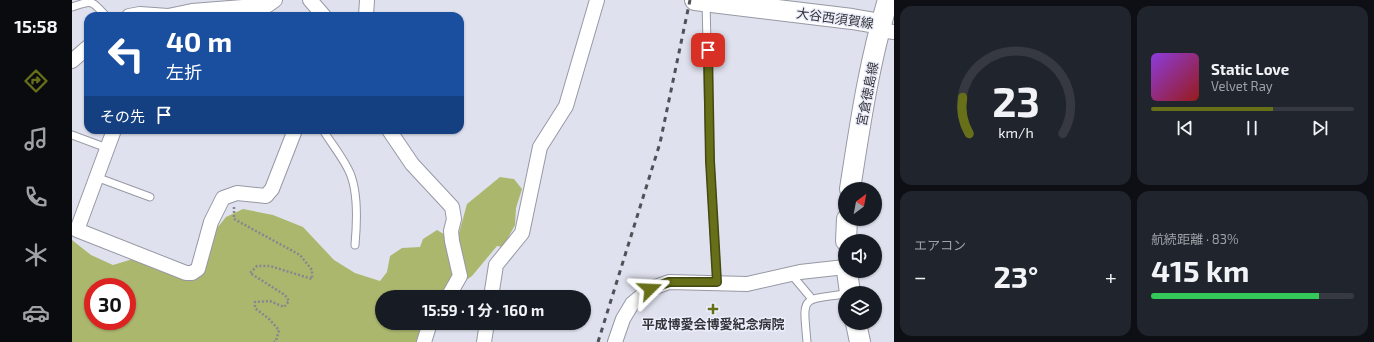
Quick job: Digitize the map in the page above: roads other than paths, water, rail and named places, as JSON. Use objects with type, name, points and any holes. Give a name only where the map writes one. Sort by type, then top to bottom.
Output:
[{"type":"main road","name":"宮倉徳島線","points":[[851,182],[864,102],[887,28],[888,0]]},
{"type":"main road","name":"大谷西須賀線","points":[[707,1],[852,19],[887,28]]},
{"type":"main road","points":[[857,330],[860,342]]},
{"type":"street","points":[[187,12],[268,5],[275,0]]},
{"type":"street","points":[[310,0],[320,12]]},
{"type":"street","points":[[366,12],[367,0]]},
{"type":"street","points":[[492,290],[496,265],[522,233],[540,147],[566,106],[597,0]]},
{"type":"street","points":[[72,61],[84,50]]},
{"type":"street","points":[[112,134],[74,230],[186,274],[192,274],[198,269],[211,222],[223,198],[237,193],[266,196],[272,190],[293,134]]},
{"type":"street","points":[[392,134],[412,164],[452,207],[454,219],[451,231],[452,241],[460,276],[452,290]]},
{"type":"street","points":[[615,342],[623,319],[632,304],[650,289],[669,282],[717,282],[747,284],[791,274],[838,268]]},
{"type":"street","points":[[424,342],[428,330]]},
{"type":"street","points":[[484,342],[486,330]]},
{"type":"lane","points":[[72,7],[94,1],[103,12]]},
{"type":"lane","points":[[707,1],[710,161],[717,282]]},
{"type":"lane","points":[[326,134],[349,170],[357,220],[355,245]]},
{"type":"lane","points":[[72,135],[107,148]]},
{"type":"lane","points":[[96,178],[150,197]]},
{"type":"lane","points":[[791,274],[812,299]]},
{"type":"lane","points":[[807,342],[804,309],[807,302],[812,299],[838,295]]},
{"type":"railway","points":[[598,342],[660,143],[690,0]]},
{"type":"place","name":"平成博愛会博愛紀念病院","points":[[713,309]]}]
